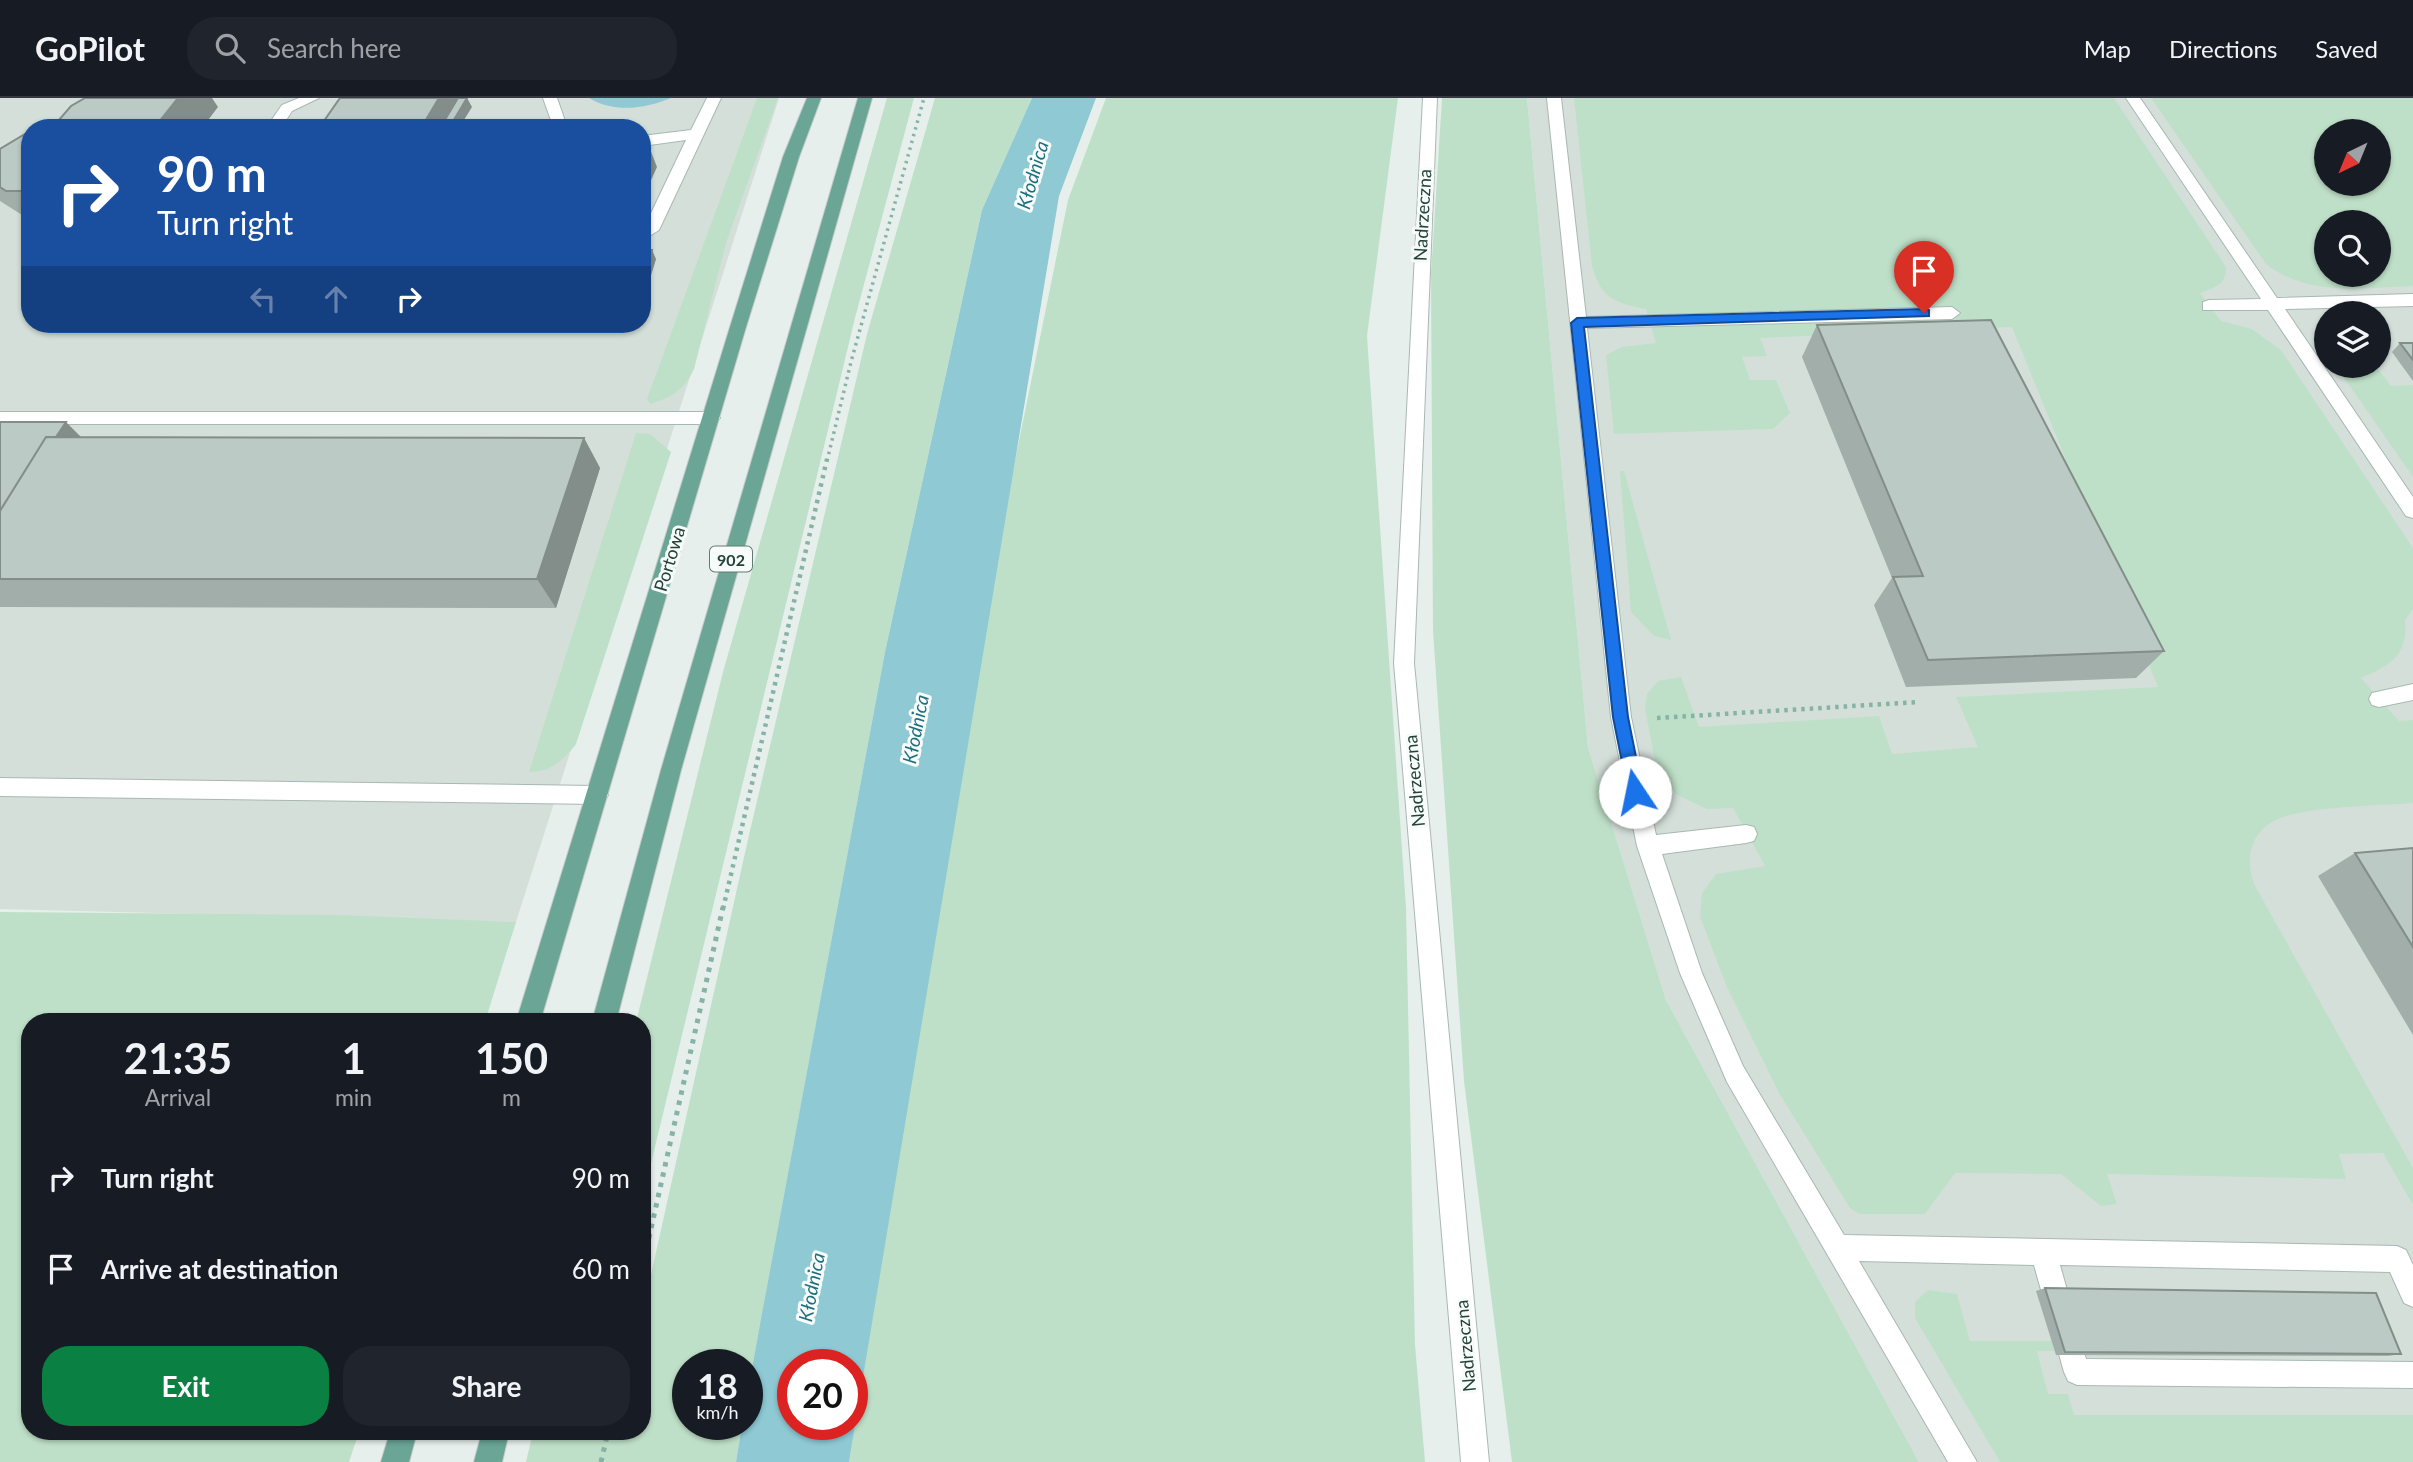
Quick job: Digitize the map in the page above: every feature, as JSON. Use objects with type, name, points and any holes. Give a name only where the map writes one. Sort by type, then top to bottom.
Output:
[{"type":"main road","name":"Portowa","points":[[531,1013],[787,170],[814,98]]},
{"type":"main road","name":"902","points":[[606,1013],[671,770],[865,98]]},
{"type":"main road","points":[[395,1462],[402,1440]]},
{"type":"main road","points":[[488,1462],[494,1440]]},
{"type":"street","points":[[280,119],[288,108],[312,98]]},
{"type":"street","points":[[550,98],[557,119]]},
{"type":"street","points":[[651,230],[714,98]]},
{"type":"street","name":"Nadrzeczna","points":[[1430,98],[1404,663],[1475,1462]]},
{"type":"street","points":[[1555,98],[1621,720],[1648,846],[1691,973],[1735,1074],[1963,1462]]},
{"type":"street","points":[[2133,98],[2413,511]]},
{"type":"street","points":[[651,141],[669,140],[698,133]]},
{"type":"street","points":[[2209,306],[2413,300]]},
{"type":"street","points":[[1577,323],[1952,313]]},
{"type":"street","points":[[0,418],[711,418]]},
{"type":"street","points":[[2379,699],[2413,692]]},
{"type":"street","points":[[0,787],[597,795]]},
{"type":"street","points":[[1648,846],[1746,834]]},
{"type":"street","points":[[1836,1248],[2397,1259],[2413,1294]]},
{"type":"street","points":[[2043,1252],[2077,1372],[2413,1375]]},
{"type":"path","points":[[651,1229],[775,677],[851,362],[924,98]]},
{"type":"path","points":[[1621,720],[1919,702]]},
{"type":"path","points":[[601,1462],[606,1440]]},
{"type":"shaded area","points":[[0,98],[779,98],[516,922],[0,909]]},
{"type":"shaded area","points":[[1527,98],[2413,98],[2413,1462],[1919,1462],[1666,1000],[1588,747]]},
{"type":"green space","points":[[757,98],[778,98],[726,243],[694,369],[677,392],[650,404],[647,399]]},
{"type":"green space","points":[[887,98],[914,98],[855,318],[651,1164],[651,1013],[638,1013],[723,672]]},
{"type":"green space","points":[[935,98],[1032,98],[982,210],[885,652],[756,1349],[672,1349],[672,1440],[740,1440],[736,1462],[526,1462],[531,1440],[651,1440],[651,1275],[749,835],[867,334]]},
{"type":"green space","points":[[1106,98],[1398,98],[1367,336],[1406,908],[1415,1345],[1425,1462],[849,1462],[853,1440],[868,1440],[868,1349],[1005,510],[1068,200]]},
{"type":"green space","points":[[1442,98],[1527,98],[1588,747],[1666,1000],[1919,1462],[1512,1462],[1464,1081],[1433,631],[1431,275]]},
{"type":"green space","points":[[1574,98],[2114,98],[2226,267],[2222,282],[2200,293],[2221,321],[2252,329],[2281,350],[2413,548],[2413,609],[2405,620],[2404,642],[2395,658],[2381,669],[2361,678],[2399,721],[2413,720],[2413,803],[2319,810],[2284,817],[2272,822],[2258,834],[2251,849],[2250,866],[2254,884],[2413,1168],[2413,1205],[2383,1153],[2339,1154],[2346,1179],[2107,1174],[2117,1204],[2101,1206],[2061,1174],[1955,1173],[1925,1214],[1859,1214],[1850,1208],[1779,1093],[1727,987],[1700,917],[1702,893],[1716,874],[1765,866],[1733,808],[1707,809],[1675,794],[1657,771],[1645,709],[1647,694],[1658,681],[1681,677],[1699,727],[1879,716],[1892,754],[1978,747],[1956,697],[2158,687],[2012,327],[1760,338],[1767,356],[1742,357],[1750,380],[1776,380],[1790,413],[1773,429],[1614,434],[1606,355],[1622,347],[1656,343],[1646,309],[1610,297],[1600,285],[1592,266]]},
{"type":"green space","points":[[2151,98],[2413,98],[2413,286],[2355,289],[2327,287],[2391,287],[2391,210],[2314,210],[2314,285],[2282,275],[2266,264]]},
{"type":"green space","points":[[2344,378],[2385,378],[2391,386],[2413,385],[2413,477]]},
{"type":"green space","points":[[636,433],[650,434],[671,452],[576,744],[556,764],[544,770],[529,772]]},
{"type":"green space","points":[[1620,471],[1624,471],[1671,640],[1654,636],[1631,612]]},
{"type":"green space","points":[[0,912],[338,915],[516,922],[488,1013],[21,1013],[21,1440],[356,1440],[349,1462],[0,1462]]},
{"type":"green space","points":[[1928,1290],[1957,1294],[1970,1341],[2052,1341],[2055,1351],[2037,1351],[2048,1394],[2068,1394],[2074,1415],[2413,1415],[2413,1462],[2000,1462],[1915,1318],[1915,1302]]},
{"type":"water","points":[[589,98],[671,98],[630,108],[609,106]]},
{"type":"water","name":"Kłodnica","points":[[1032,98],[1096,98],[1059,196],[868,1349],[777,1349],[777,1440],[853,1440],[849,1462],[736,1462],[740,1440],[763,1440],[763,1349],[756,1349],[885,652],[982,210]]},
{"type":"building","points":[[85,98],[178,98],[161,119],[60,119],[71,106]]},
{"type":"building","points":[[340,98],[439,98],[426,119],[325,119]]},
{"type":"building","points":[[458,98],[467,98],[454,119],[445,119]]},
{"type":"building","points":[[21,136],[21,191],[6,191],[0,187],[0,149]]},
{"type":"building","points":[[1991,320],[2164,651],[1928,660],[1893,577],[1923,576],[1817,325]]},
{"type":"building","points":[[2400,343],[2413,343],[2413,360]]},
{"type":"building","points":[[0,422],[66,422],[56,437],[46,437],[0,511]]},
{"type":"building","points":[[46,437],[584,438],[537,579],[0,579],[0,511]]},
{"type":"building","points":[[2413,848],[2413,947],[2355,853]]},
{"type":"building","points":[[2045,1288],[2376,1293],[2401,1354],[2065,1352]]},
{"type":"route","points":[[1635,792],[1620,717],[1577,323],[1924,313]]}]
